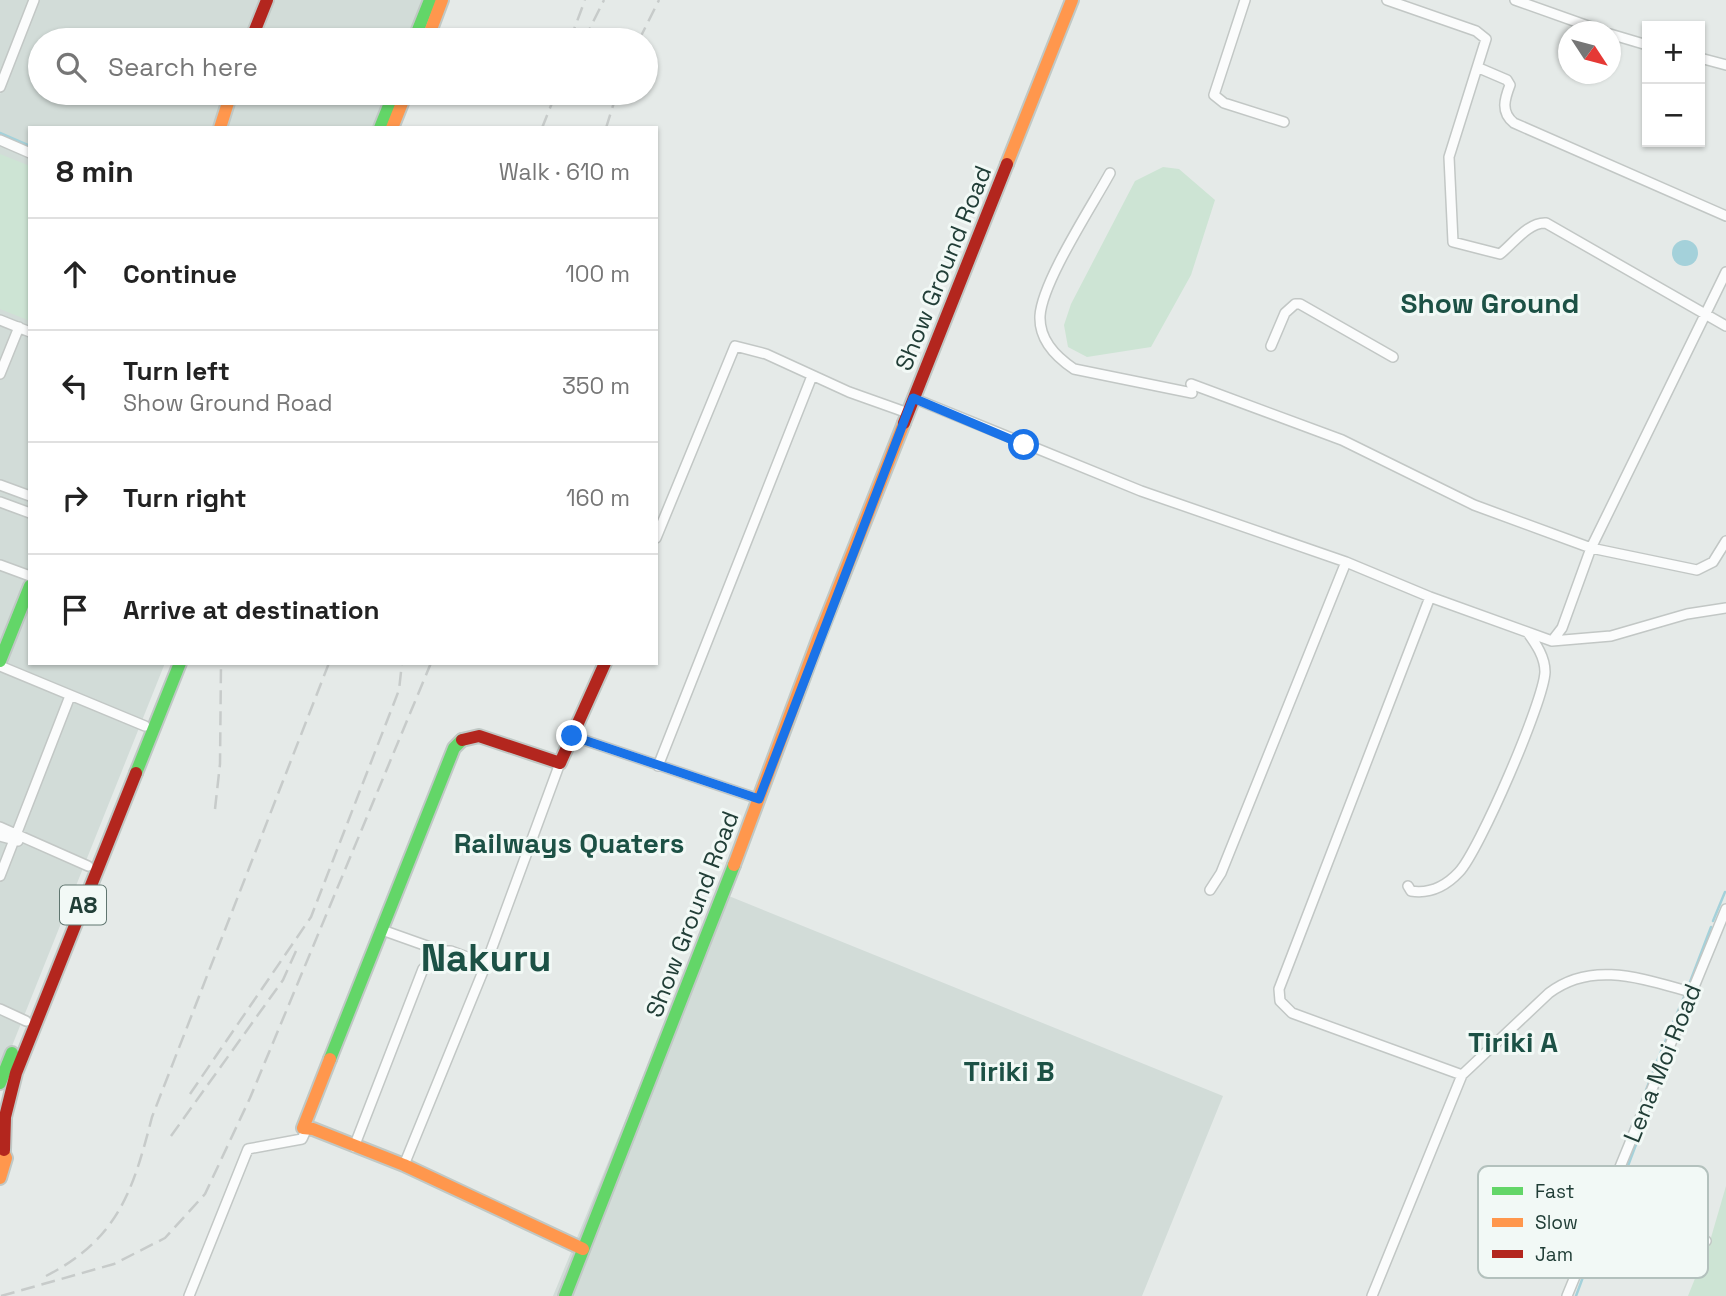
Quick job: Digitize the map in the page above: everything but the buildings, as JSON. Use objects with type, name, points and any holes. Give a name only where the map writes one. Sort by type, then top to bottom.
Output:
[{"type":"main road","points":[[256,28],[267,0]]},
{"type":"main road","points":[[418,28],[429,0]]},
{"type":"main road","points":[[432,28],[442,0]]},
{"type":"main road","name":"Show Ground Road","points":[[565,1296],[913,398],[1072,0]]},
{"type":"main road","points":[[221,126],[227,105]]},
{"type":"main road","points":[[381,126],[389,105]]},
{"type":"main road","points":[[393,126],[401,105]]},
{"type":"main road","points":[[1,659],[4,641],[28,590]]},
{"type":"main road","name":"A8","points":[[0,1083],[168,665]]},
{"type":"main road","name":"A8","points":[[0,1178],[6,1166],[0,1139],[2,1117],[20,1062],[179,665]]},
{"type":"main road","points":[[583,1249],[404,1165],[303,1128],[450,757],[461,740],[477,736],[560,763],[604,665]]},
{"type":"street","points":[[0,87],[34,0]]},
{"type":"street","points":[[1245,0],[1214,95],[1224,103],[1284,122]]},
{"type":"street","points":[[1387,0],[1483,35],[1487,45],[1449,157],[1453,242],[1500,254],[1539,222],[1546,223],[1726,326]]},
{"type":"street","points":[[1516,0],[1574,21]]},
{"type":"street","points":[[1621,37],[1642,43]]},
{"type":"street","points":[[1705,59],[1726,65]]},
{"type":"street","points":[[1479,68],[1507,80],[1510,85],[1504,104],[1508,118],[1514,122],[1726,216]]},
{"type":"street","points":[[0,140],[28,151]]},
{"type":"street","points":[[1110,173],[1051,281],[1040,316],[1042,331],[1059,359],[1074,369],[1192,388],[1342,440],[1474,505],[1591,548],[1697,570],[1713,562],[1726,541]]},
{"type":"street","points":[[1552,641],[1562,628],[1591,548],[1726,272]]},
{"type":"street","points":[[1271,346],[1285,313],[1295,304],[1300,304],[1393,356]]},
{"type":"street","points":[[0,320],[28,331]]},
{"type":"street","points":[[0,374],[19,327]]},
{"type":"street","points":[[658,533],[732,347],[756,351],[908,413]]},
{"type":"street","points":[[658,766],[812,376]]},
{"type":"street","points":[[913,398],[1141,491],[1346,562],[1430,597],[1552,641],[1611,636],[1687,614],[1726,608]]},
{"type":"street","points":[[0,485],[28,495]]},
{"type":"street","points":[[0,502],[28,512]]},
{"type":"street","points":[[1210,890],[1221,873],[1346,562]]},
{"type":"street","points":[[0,565],[28,575]]},
{"type":"street","points":[[1430,597],[1284,977],[1280,1001],[1292,1013],[1462,1075]]},
{"type":"street","points":[[1408,886],[1411,891],[1419,892],[1446,884],[1470,858],[1484,831],[1535,707],[1545,673],[1538,648],[1527,632]]},
{"type":"street","points":[[1,659],[70,696],[145,726]]},
{"type":"street","points":[[0,876],[18,839],[70,696]]},
{"type":"street","points":[[572,736],[759,799]]},
{"type":"street","points":[[404,1165],[486,964],[560,763]]},
{"type":"street","points":[[0,827],[18,839]]},
{"type":"street","points":[[0,836],[18,839],[88,866]]},
{"type":"street","name":"Lena Moi Road","points":[[1620,1166],[1726,909]]},
{"type":"street","points":[[382,930],[486,964]]},
{"type":"street","points":[[354,1147],[424,968],[441,951]]},
{"type":"street","points":[[1372,1296],[1462,1075],[1549,993],[1563,982],[1581,975],[1637,977],[1691,992]]},
{"type":"street","points":[[0,1009],[26,1021]]},
{"type":"street","points":[[189,1296],[248,1149],[302,1139],[307,1128]]},
{"type":"street","name":"Lena Moi Road","points":[[1567,1296],[1574,1278]]},
{"type":"shaded area","points":[[0,0],[36,0],[0,89]]},
{"type":"shaded area","points":[[38,0],[430,0],[419,28],[28,28],[28,105],[388,105],[380,126],[28,126],[28,665],[164,665],[0,1076],[0,94]]},
{"type":"shaded area","points":[[719,892],[1223,1096],[1142,1296],[553,1296]]},
{"type":"green space","points":[[0,154],[28,165],[28,320],[0,309]]},
{"type":"green space","points":[[1163,167],[1179,169],[1215,200],[1191,275],[1151,347],[1087,357],[1068,347],[1064,325],[1071,304],[1135,181]]},
{"type":"green space","points":[[1726,1186],[1726,1296],[1688,1296],[1695,1278],[1708,1278],[1710,1241]]},
{"type":"water","points":[[1685,240],[1694,244],[1698,253],[1694,262],[1685,266],[1676,262],[1672,253],[1676,244]]},
{"type":"waterway","points":[[0,133],[28,145]]},
{"type":"waterway","points":[[1713,921],[1725,892]]},
{"type":"waterway","points":[[1690,982],[1711,927]]},
{"type":"waterway","points":[[1655,1066],[1686,992]]},
{"type":"waterway","points":[[1654,1096],[1668,1062]]},
{"type":"waterway","points":[[1638,1111],[1653,1072]]},
{"type":"waterway","points":[[1628,1166],[1652,1102]]},
{"type":"waterway","points":[[1626,1142],[1634,1120]]},
{"type":"waterway","points":[[1576,1296],[1583,1278]]},
{"type":"railway","points":[[574,28],[585,0]]},
{"type":"railway","points":[[590,28],[604,0]]},
{"type":"railway","points":[[645,28],[659,0]]},
{"type":"railway","points":[[543,126],[551,105]]},
{"type":"railway","points":[[607,126],[613,105]]},
{"type":"railway","points":[[215,809],[220,764],[221,665]]},
{"type":"railway","points":[[46,1276],[90,1246],[106,1229],[129,1190],[152,1117],[328,665]]},
{"type":"railway","points":[[190,1094],[311,917],[399,690],[402,665]]},
{"type":"railway","points":[[1,1296],[114,1264],[165,1238],[205,1194],[250,1098],[430,665]]},
{"type":"railway","points":[[171,1136],[283,980],[296,951]]},
{"type":"traffic: fast","points":[[419,28],[430,0]]},
{"type":"traffic: fast","points":[[381,126],[389,105]]},
{"type":"traffic: fast","points":[[0,661],[28,591]]},
{"type":"traffic: fast","points":[[136,773],[179,665]]},
{"type":"traffic: fast","points":[[330,1059],[454,748],[462,740]]},
{"type":"traffic: fast","points":[[565,1296],[734,865]]},
{"type":"traffic: fast","points":[[0,1083],[12,1053]]},
{"type":"traffic: slow","points":[[432,28],[442,0]]},
{"type":"traffic: slow","points":[[1007,164],[1072,0]]},
{"type":"traffic: slow","points":[[221,126],[227,105]]},
{"type":"traffic: slow","points":[[393,126],[401,105]]},
{"type":"traffic: slow","points":[[734,865],[819,637],[904,423]]},
{"type":"traffic: slow","points":[[330,1059],[303,1128],[313,1129],[404,1165],[583,1249]]},
{"type":"traffic: slow","points":[[0,1145],[6,1158],[0,1178]]},
{"type":"traffic: jam","points":[[256,28],[267,0]]},
{"type":"traffic: jam","points":[[904,423],[1007,164]]},
{"type":"traffic: jam","points":[[462,740],[479,736],[560,763],[604,665]]},
{"type":"traffic: jam","points":[[4,1150],[5,1117],[16,1073],[136,773]]},
{"type":"district","name":"Show Ground","points":[[1490,303]]},
{"type":"district","name":"Railways Quaters","points":[[569,843]]},
{"type":"district","name":"Nakuru","points":[[486,958]]},
{"type":"district","name":"Tiriki A","points":[[1513,1042]]},
{"type":"district","name":"Tiriki B","points":[[1009,1071]]},
{"type":"route","points":[[572,736],[759,799],[913,398],[1024,445]]}]
